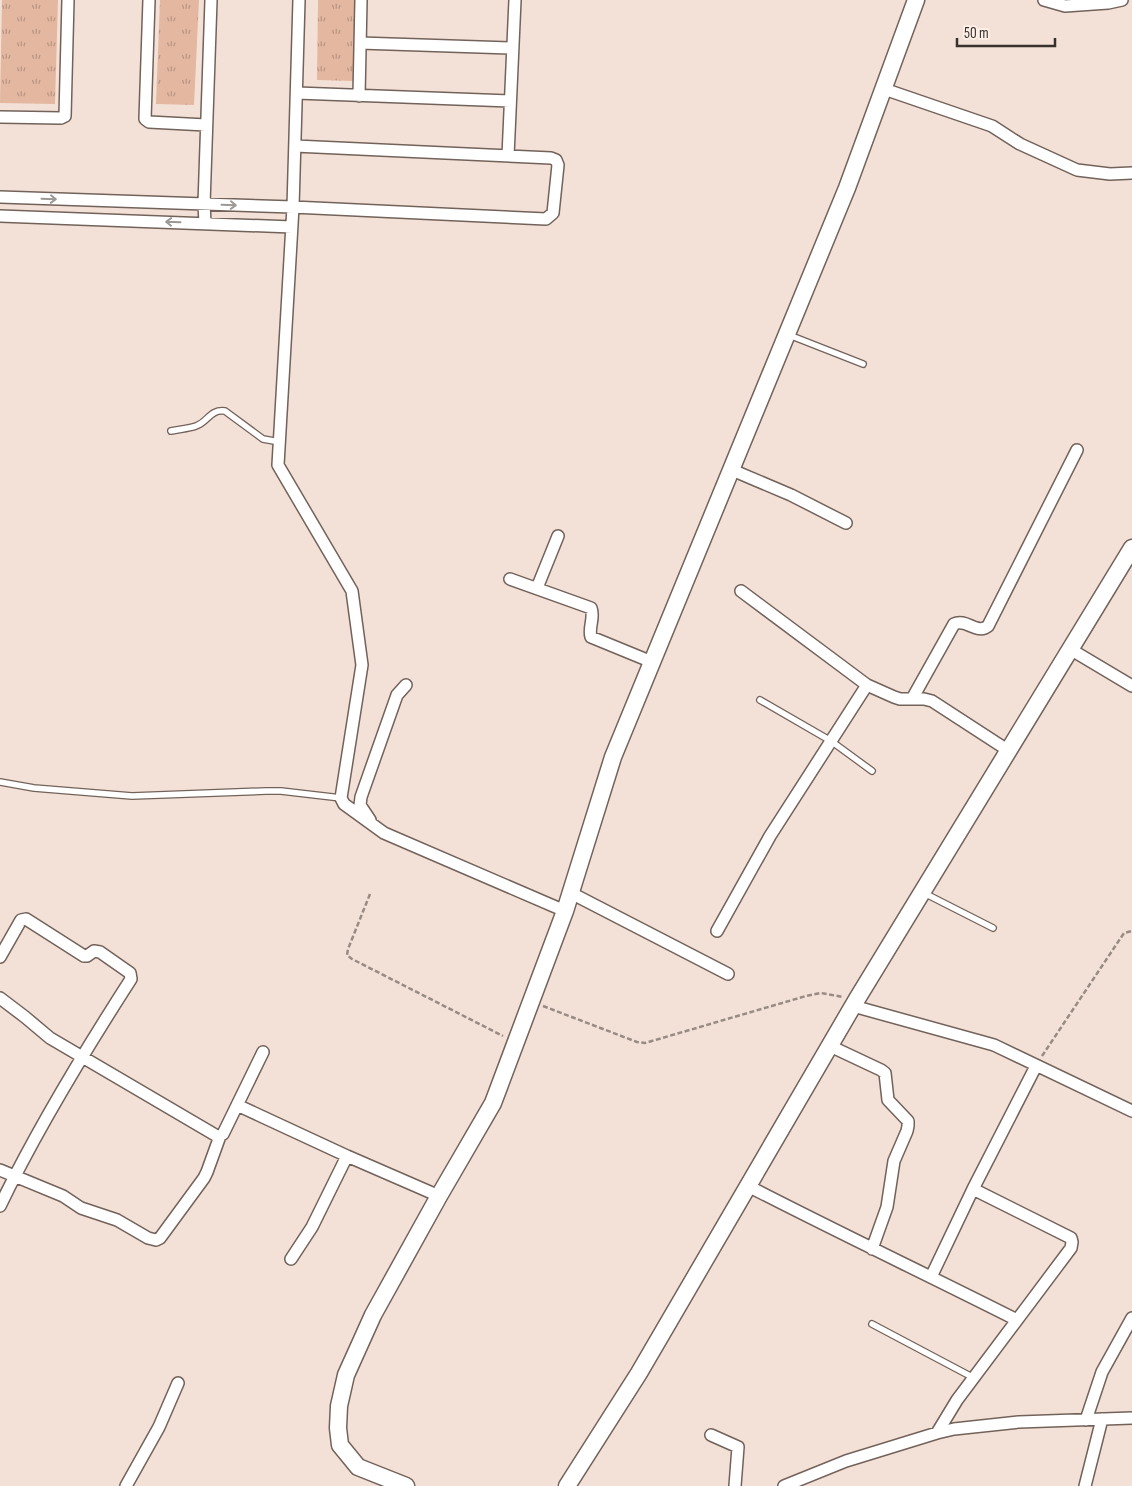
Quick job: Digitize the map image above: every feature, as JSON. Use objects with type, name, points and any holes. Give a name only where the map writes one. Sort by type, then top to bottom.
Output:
[{"type":"street","points":[[0,116],[61,118],[64,116],[68,0]]},
{"type":"street","points":[[149,0],[146,120],[150,122],[206,125]]},
{"type":"street","points":[[204,223],[211,0]]},
{"type":"street","points":[[300,0],[293,207],[278,465],[352,591],[362,665],[341,798],[344,804],[384,833],[566,910]]},
{"type":"street","points":[[359,96],[361,0]]},
{"type":"street","points":[[508,156],[515,0]]},
{"type":"street","points":[[406,1486],[358,1467],[340,1445],[338,1406],[346,1375],[373,1315],[493,1104],[566,910],[613,757],[847,188],[916,0]]},
{"type":"street","points":[[1044,0],[1066,6],[1108,4],[1122,0]]},
{"type":"street","points":[[360,42],[513,48]]},
{"type":"street","points":[[884,89],[992,126],[1020,144],[1076,170],[1110,174],[1132,173]]},
{"type":"street","points":[[297,93],[510,101]]},
{"type":"street","points":[[0,197],[293,207],[546,219],[553,213],[558,165],[556,160],[551,158],[295,146]]},
{"type":"street","points":[[0,216],[292,227]]},
{"type":"street","points":[[912,698],[954,624],[958,622],[980,629],[988,626],[1077,450]]},
{"type":"street","points":[[732,470],[791,494],[846,523]]},
{"type":"street","points":[[537,588],[558,536]]},
{"type":"street","points":[[567,1486],[639,1373],[855,1003],[1132,548]]},
{"type":"street","points":[[510,578],[591,608],[593,615],[591,637],[652,662]]},
{"type":"street","points":[[741,591],[867,685],[894,697],[924,698],[932,701],[1009,751]]},
{"type":"street","points":[[1070,649],[1132,686]]},
{"type":"street","points":[[373,825],[360,804],[361,797],[397,695],[406,684]]},
{"type":"street","points":[[717,931],[770,836],[867,685]]},
{"type":"street","points":[[571,893],[728,974]]},
{"type":"street","points":[[0,957],[21,920],[26,919],[81,955],[87,956],[96,951],[130,973],[131,978],[82,1056],[14,1176],[0,1206]]},
{"type":"street","points":[[0,998],[50,1038],[220,1136]]},
{"type":"street","points":[[855,1003],[994,1046],[1132,1112]]},
{"type":"street","points":[[830,1046],[885,1073],[888,1100],[908,1122],[907,1131],[894,1161],[887,1207],[872,1249]]},
{"type":"street","points":[[0,1170],[63,1196],[81,1208],[117,1220],[148,1238],[156,1240],[160,1238],[204,1178],[220,1136],[223,1134],[263,1052]]},
{"type":"street","points":[[931,1277],[973,1189],[1036,1066]]},
{"type":"street","points":[[237,1105],[347,1156],[440,1196]]},
{"type":"street","points":[[291,1259],[312,1227],[347,1156]]},
{"type":"street","points":[[748,1186],[1017,1320]]},
{"type":"street","points":[[937,1433],[958,1400],[1071,1248],[1072,1242],[1071,1238],[973,1189]]},
{"type":"street","points":[[1086,1420],[1102,1372],[1132,1318]]},
{"type":"street","points":[[126,1486],[159,1427],[178,1383]]},
{"type":"street","points":[[784,1486],[846,1461],[954,1429],[1019,1422],[1132,1418]]},
{"type":"street","points":[[1084,1486],[1102,1419]]},
{"type":"street","points":[[711,1435],[736,1444],[738,1447],[735,1486]]},
{"type":"lane","points":[[787,334],[863,364]]},
{"type":"lane","points":[[171,431],[196,426],[213,413],[220,411],[225,412],[263,439],[280,442]]},
{"type":"lane","points":[[760,700],[830,742],[872,771]]},
{"type":"lane","points":[[0,782],[34,788],[132,796],[281,791],[341,798]]},
{"type":"lane","points":[[922,892],[993,928]]},
{"type":"lane","points":[[872,1324],[974,1378]]},
{"type":"path","points":[[370,894],[347,955],[517,1043]]},
{"type":"path","points":[[1036,1066],[1124,933],[1132,931]]},
{"type":"path","points":[[532,1002],[637,1042],[645,1043],[821,993],[855,1003]]},
{"type":"green space","points":[[2,0],[58,0],[55,104],[0,103]]},
{"type":"green space","points":[[160,0],[199,0],[194,105],[156,104]]},
{"type":"green space","points":[[318,0],[356,0],[354,81],[317,80]]}]
